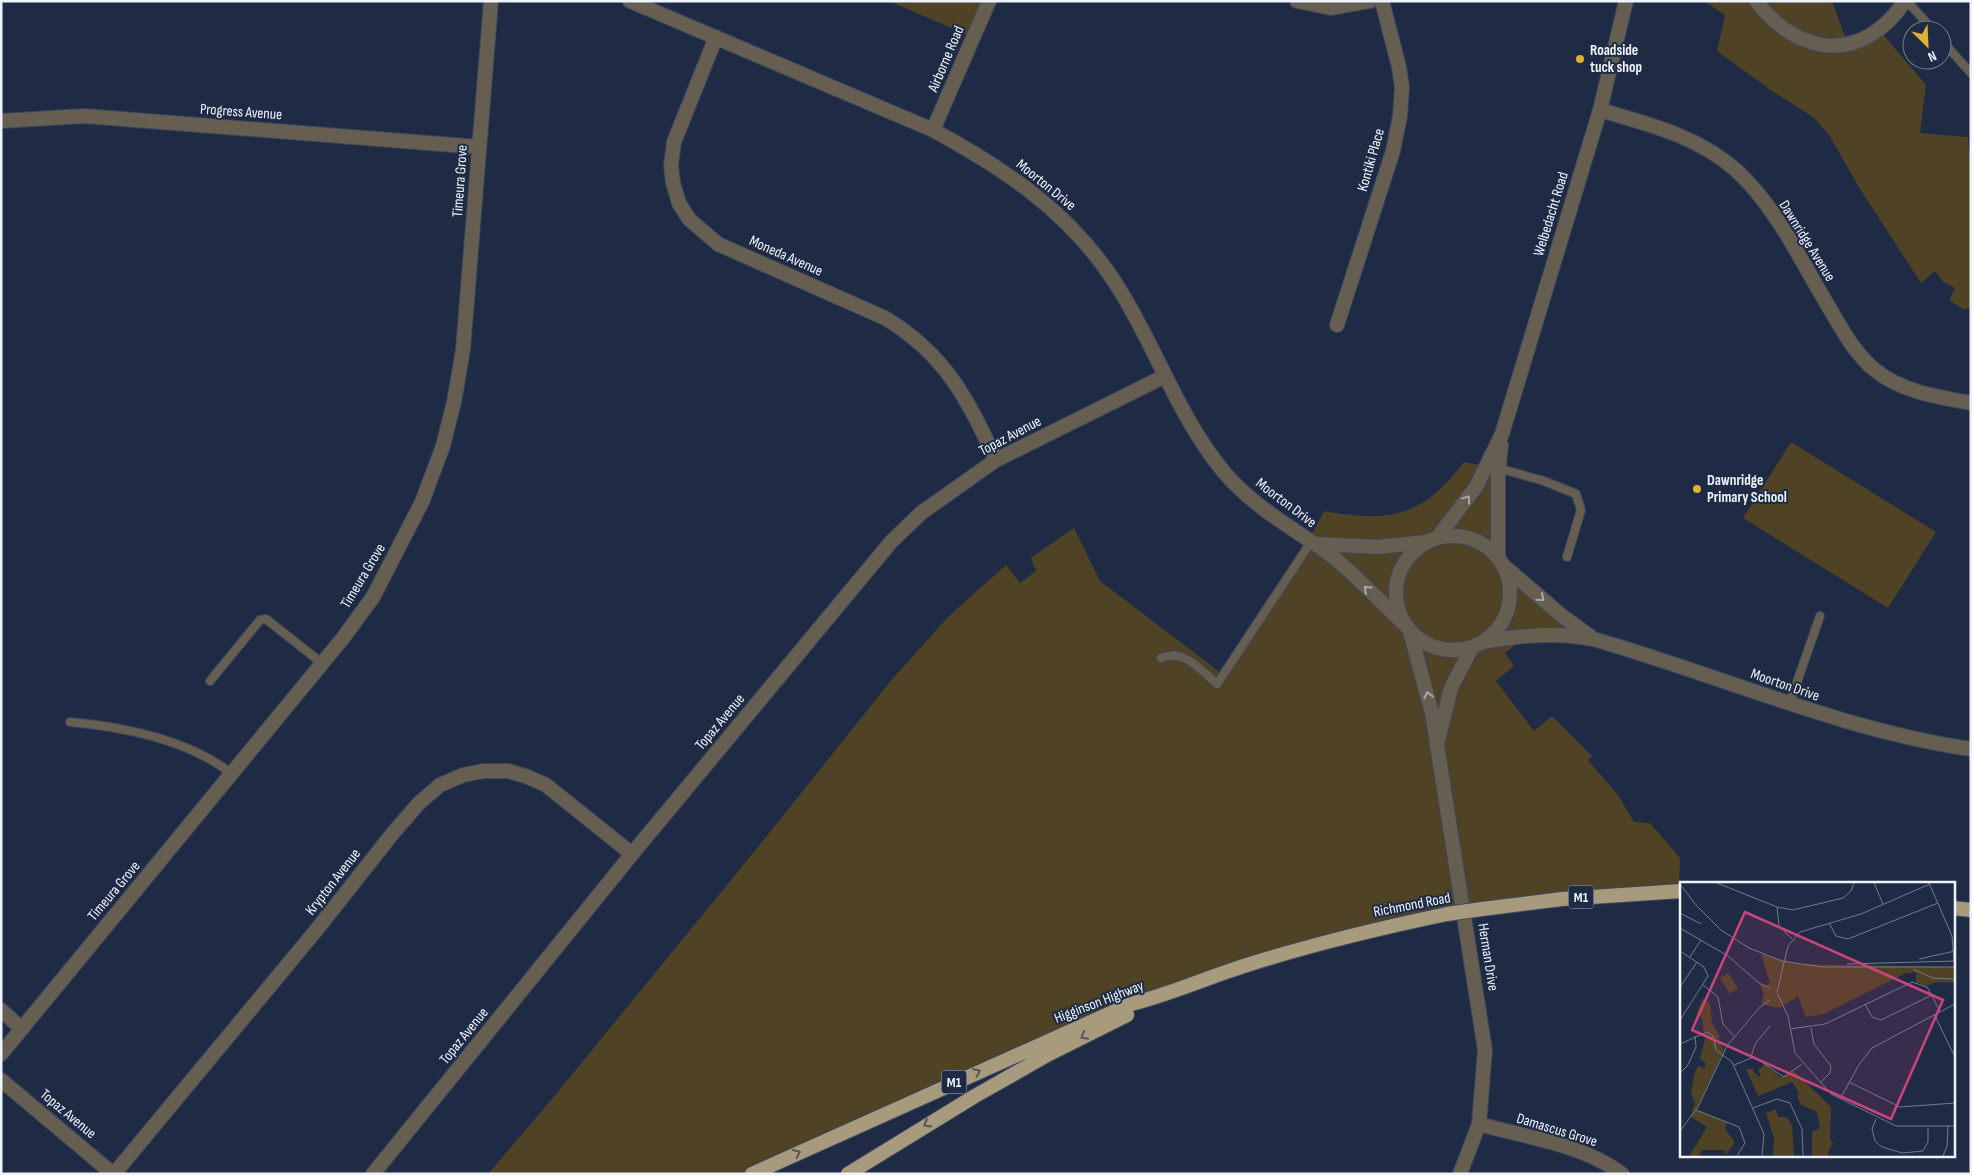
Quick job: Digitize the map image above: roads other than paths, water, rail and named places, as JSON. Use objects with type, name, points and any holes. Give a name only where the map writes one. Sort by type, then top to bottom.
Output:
[{"type":"highway","name":"Richmond Road","points":[[1158,997],[1246,965],[1314,945],[1447,914],[1562,899],[1680,891]]},
{"type":"highway","points":[[1954,908],[1971,910]]},
{"type":"highway","name":"Higginson Highway","points":[[752,1174],[1082,1025],[1131,1004],[1158,997]]},
{"type":"highway","name":"Higginson Highway","points":[[848,1174],[975,1096],[1049,1054],[1158,997]]},
{"type":"street","name":"Timeura Grove","points":[[1,1054],[323,664],[373,597],[422,502],[442,446],[463,350],[491,1]]},
{"type":"street","name":"Moorton Drive","points":[[630,1],[933,130],[1008,174],[1032,191],[1070,226],[1094,252],[1116,284],[1192,426],[1223,471],[1267,513],[1313,543],[1406,627]]},
{"type":"street","name":"Airborne Road","points":[[933,130],[989,1]]},
{"type":"street","points":[[1297,1],[1331,8],[1370,1]]},
{"type":"street","name":"Kontiki Place","points":[[1337,324],[1393,151],[1400,116],[1402,87],[1399,67],[1382,1]]},
{"type":"street","name":"Welbedacht Road","points":[[1431,540],[1476,487],[1502,434],[1600,110],[1626,1]]},
{"type":"street","points":[[1756,1],[1777,25],[1789,33],[1804,40],[1823,45],[1839,45],[1861,40],[1878,32],[1890,22],[1906,1]]},
{"type":"street","name":"Moneda Avenue","points":[[716,37],[688,103],[671,155],[673,183],[679,203],[689,219],[718,244],[885,318],[910,333],[942,364],[953,380],[996,460]]},
{"type":"street","name":"Dawnridge Avenue","points":[[1600,110],[1679,134],[1725,161],[1744,178],[1770,211],[1842,330],[1874,370],[1911,389],[1933,396],[1971,403]]},
{"type":"street","name":"Progress Avenue","points":[[1,121],[84,116],[479,147]]},
{"type":"street","name":"Topaz Avenue","points":[[373,1174],[632,854],[891,542],[920,512],[996,460],[1165,376]]},
{"type":"street","name":"Welbedacht Road","points":[[1501,561],[1498,468],[1502,434]]},
{"type":"street","points":[[1454,535],[1470,538],[1486,545],[1501,561],[1510,586],[1509,608],[1500,627],[1484,642],[1470,649],[1439,649],[1423,643],[1406,627],[1395,600],[1397,577],[1408,557],[1431,540],[1454,535]]},
{"type":"street","name":"Moorton Drive","points":[[1313,543],[1378,547],[1431,540]]},
{"type":"street","name":"Moorton Drive","points":[[1501,561],[1562,616],[1593,638]]},
{"type":"street","name":"Herman Drive","points":[[1406,627],[1426,688],[1437,743],[1485,1050],[1479,1124],[1460,1174]]},
{"type":"street","name":"Moorton Drive","points":[[1484,642],[1528,634],[1564,634],[1593,638],[1789,705],[1878,732],[1971,750]]},
{"type":"street","name":"Herman Drive","points":[[1437,743],[1451,688],[1470,649]]},
{"type":"street","name":"Krypton Avenue","points":[[114,1174],[318,928],[393,833],[419,803],[440,785],[463,775],[484,771],[508,771],[528,777],[546,785],[632,854]]},
{"type":"street","points":[[1,1010],[21,1028]]},
{"type":"street","name":"Topaz Avenue","points":[[1,1080],[114,1174]]},
{"type":"street","name":"Damascus Grove","points":[[1479,1124],[1574,1150],[1602,1161],[1622,1174]]},
{"type":"lane","points":[[1906,1],[1923,20]]},
{"type":"lane","points":[[1952,52],[1971,73]]},
{"type":"lane","points":[[1498,468],[1544,480],[1576,494],[1581,510],[1567,557]]},
{"type":"lane","points":[[1161,658],[1178,655],[1186,658],[1217,684],[1313,543]]},
{"type":"lane","points":[[1789,705],[1820,616]]},
{"type":"lane","points":[[210,681],[260,620],[266,619],[323,664]]},
{"type":"lane","points":[[70,722],[99,724],[155,737],[206,757],[232,774]]},
{"type":"place","name":"Roadside tuck shop","points":[[1580,59]]},
{"type":"place","name":"Dawnridge Primary School","points":[[1697,489]]}]
